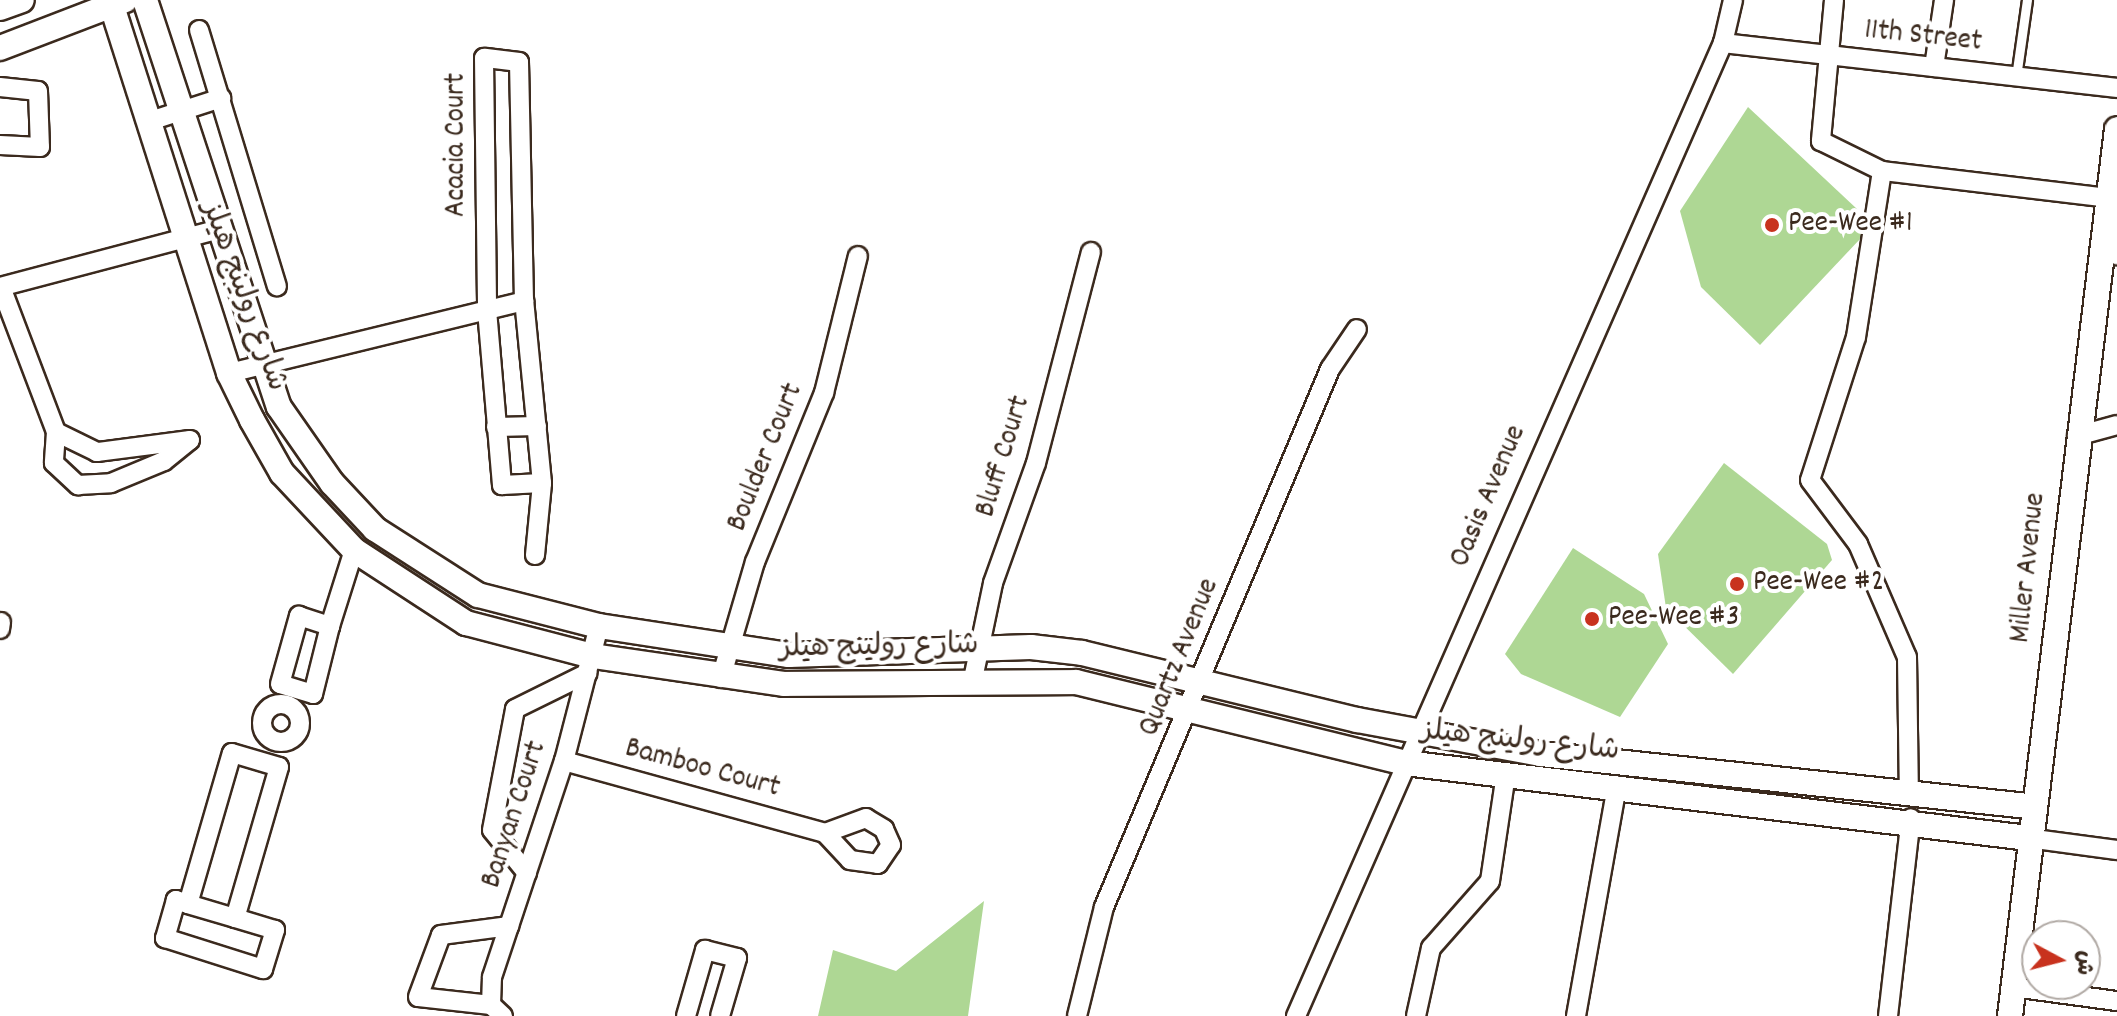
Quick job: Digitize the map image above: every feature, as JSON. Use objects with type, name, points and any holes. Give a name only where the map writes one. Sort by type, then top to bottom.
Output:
[{"type":"main road","points":[[0,8],[22,0]]},
{"type":"main road","name":"شارع رولينج هيلز","points":[[145,0],[262,364],[306,450],[386,537],[478,595],[599,626],[725,648],[789,655],[978,649],[1082,653],[1419,732],[1573,758],[2035,807]]},
{"type":"main road","points":[[0,48],[116,2]]},
{"type":"main road","name":"شارع رولينج هيلز","points":[[116,2],[185,238],[229,373],[282,473],[354,550],[466,623],[590,665],[721,678],[785,684],[973,679],[1076,682],[1405,763],[1911,818],[2028,838]]},
{"type":"main road","name":"Miller Avenue","points":[[2010,1016],[2028,838],[2035,807],[2077,436],[2117,129]]},
{"type":"street","name":"Oasis Avenue","points":[[1296,1016],[1723,43],[1733,0]]},
{"type":"street","points":[[1834,0],[1826,56],[1821,141],[1882,171],[2109,198],[2117,255]]},
{"type":"street","points":[[1934,67],[1944,0]]},
{"type":"street","points":[[199,30],[277,286]]},
{"type":"street","name":"11th Street","points":[[1723,43],[2117,88]]},
{"type":"street","name":"Acacia Court","points":[[535,555],[542,483],[524,301],[519,62],[484,58],[487,310],[502,485],[542,483]]},
{"type":"street","points":[[0,87],[38,91],[40,147],[0,145]]},
{"type":"street","points":[[150,121],[221,98]]},
{"type":"street","points":[[1882,171],[1856,337],[1810,480],[1858,544],[1907,657],[1909,792]]},
{"type":"street","points":[[56,432],[97,452],[190,440],[164,461],[111,483],[78,485],[54,463],[56,432],[0,287],[219,229]]},
{"type":"street","name":"Bluff Court","points":[[973,679],[978,649],[1091,252]]},
{"type":"street","name":"Boulder Court","points":[[721,678],[725,648],[824,393],[858,256]]},
{"type":"street","points":[[229,373],[524,301]]},
{"type":"street","name":"Quartz Avenue","points":[[1077,1016],[1104,907],[1193,710],[1330,369],[1357,329]]},
{"type":"street","points":[[2077,436],[2117,425]]},
{"type":"street","points":[[496,427],[537,426]]},
{"type":"street","points":[[273,740],[263,726],[265,714],[293,697],[313,694],[354,550]]},
{"type":"street","points":[[273,740],[298,733],[300,720],[293,697],[280,684],[299,616],[330,626]]},
{"type":"street","name":"Banyan Court","points":[[497,1011],[509,926],[564,761],[599,626]]},
{"type":"street","points":[[527,873],[492,830],[515,709],[590,665]]},
{"type":"street","points":[[264,762],[273,740]]},
{"type":"street","points":[[188,904],[232,753],[264,762],[279,767],[235,918]]},
{"type":"street","name":"Bamboo Court","points":[[564,761],[825,833]]},
{"type":"street","points":[[1416,1016],[1431,948],[1490,881],[1506,774]]},
{"type":"street","points":[[1576,1016],[1617,786]]},
{"type":"street","points":[[1888,1016],[1911,818]]},
{"type":"street","points":[[2028,838],[2117,850]]},
{"type":"street","points":[[176,900],[235,918],[275,930],[263,969],[165,938],[176,900]]},
{"type":"street","points":[[497,1011],[418,997],[441,935],[509,926]]},
{"type":"street","points":[[686,1016],[705,950],[737,958],[720,1016]]},
{"type":"street","points":[[2013,987],[2117,1001]]},
{"type":"lane","points":[[2016,77],[2027,0]]},
{"type":"green space","name":"Pee-Wee #1","points":[[1748,107],[1857,209],[1861,238],[1760,345],[1701,287],[1680,211]]},
{"type":"green space","name":"Pee-Wee #2","points":[[1724,463],[1827,544],[1832,560],[1733,674],[1666,608],[1658,554]]},
{"type":"green space","name":"Pee-Wee #3","points":[[1573,548],[1644,594],[1668,644],[1620,717],[1521,674],[1505,654]]},
{"type":"green space","points":[[984,901],[968,1016],[818,1016],[833,950],[896,971]]},
{"type":"place","name":"Pee-Wee #1","points":[[1772,225]]},
{"type":"place","name":"Pee-Wee #2","points":[[1737,584]]},
{"type":"place","name":"Pee-Wee #3","points":[[1592,619]]}]
